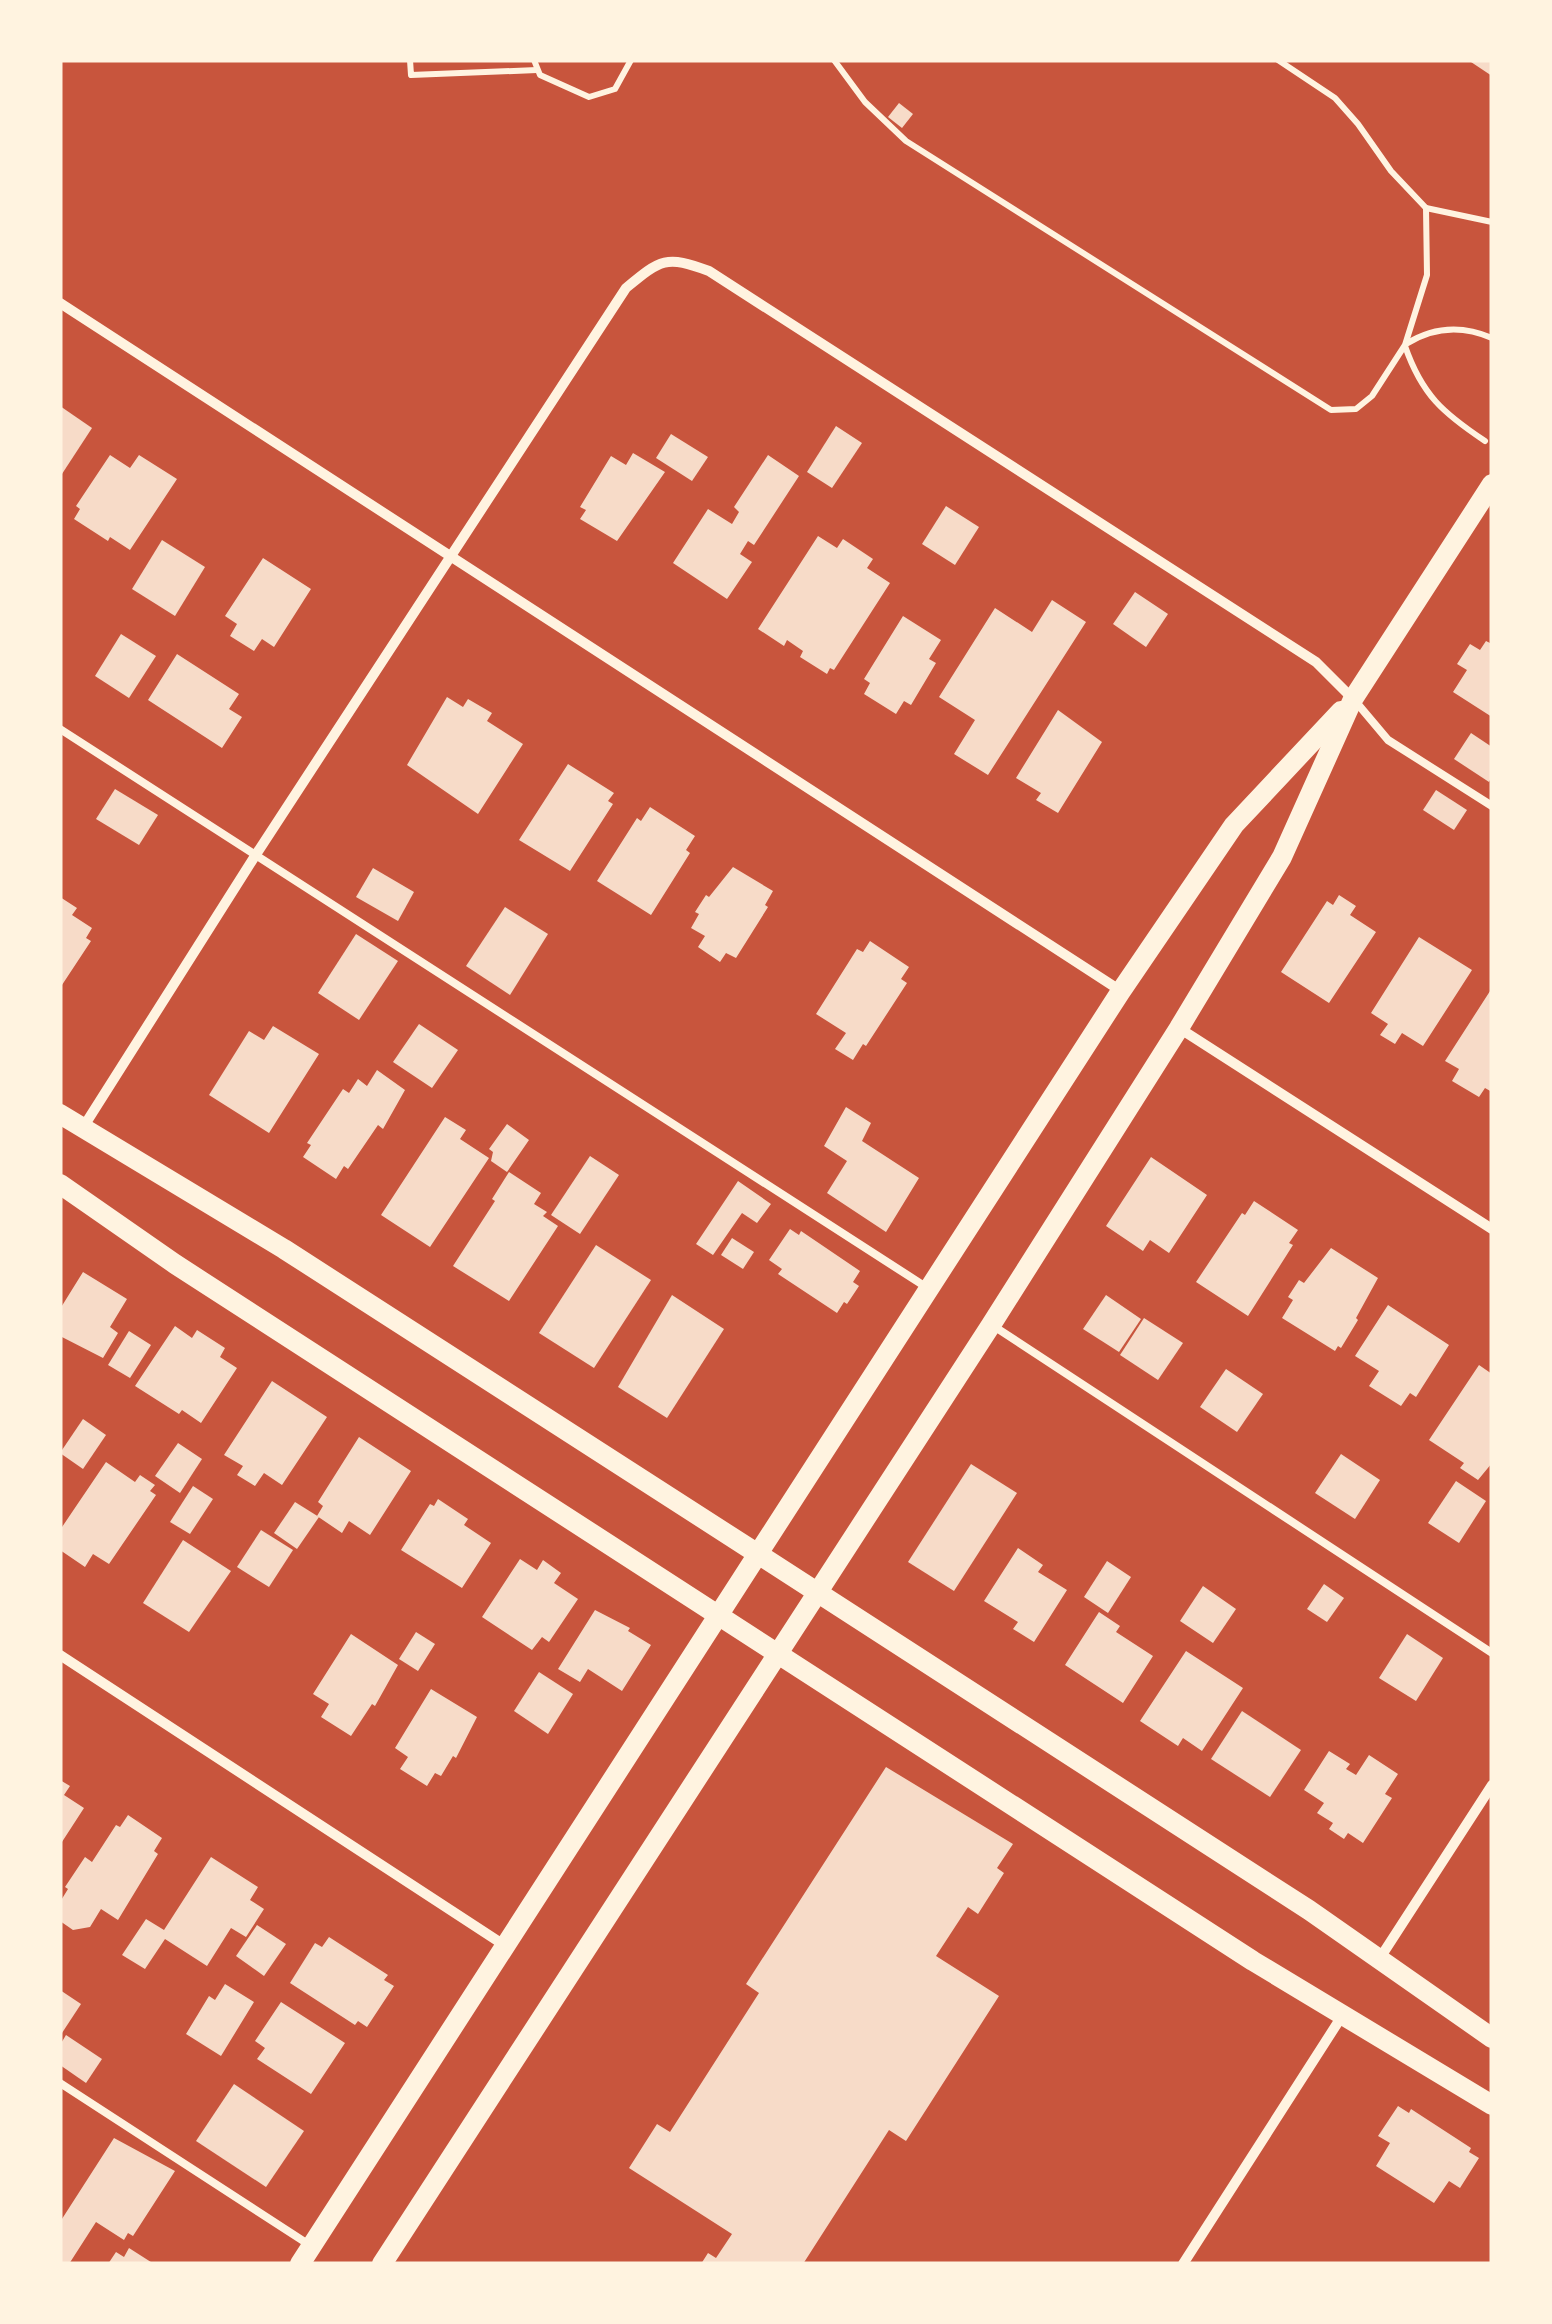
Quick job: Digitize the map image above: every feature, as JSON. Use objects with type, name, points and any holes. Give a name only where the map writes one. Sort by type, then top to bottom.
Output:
[{"type":"main road","points":[[382,2264],[1179,1028],[1282,857],[1353,698],[1492,484]]},
{"type":"main road","points":[[306,2255],[1121,991],[1234,825],[1353,698]]},
{"type":"main road","points":[[60,1114],[284,1249],[758,1554],[1380,1958],[1492,2038]]},
{"type":"main road","points":[[60,1184],[175,1264],[1342,2016],[1492,2105]]},
{"type":"street","points":[[84,1126],[255,856],[626,288],[653,265],[678,260],[709,271],[1316,662],[1353,698]]},
{"type":"street","points":[[60,303],[1121,991]]},
{"type":"street","points":[[1179,1028],[1492,1228]]},
{"type":"street","points":[[60,1655],[504,1944]]},
{"type":"street","points":[[1380,1958],[1492,1785]]},
{"type":"street","points":[[1183,2264],[1342,2016]]},
{"type":"lane","points":[[1353,698],[1388,740],[1492,806]]},
{"type":"lane","points":[[60,729],[929,1288]]},
{"type":"lane","points":[[991,1325],[1492,1654]]},
{"type":"lane","points":[[60,2083],[306,2255]]},
{"type":"path","points":[[410,60],[411,75],[537,70]]},
{"type":"path","points":[[432,60],[432,74]]},
{"type":"path","points":[[458,60],[459,73]]},
{"type":"path","points":[[479,60],[480,72]]},
{"type":"path","points":[[534,60],[540,75],[590,97],[615,89],[631,60]]},
{"type":"path","points":[[834,60],[865,102],[906,141],[1331,410],[1356,409],[1372,396],[1404,345],[1427,276],[1426,208]]},
{"type":"path","points":[[1278,60],[1334,98],[1391,171],[1426,208],[1492,222]]},
{"type":"path","points":[[1404,345],[1424,333],[1458,329],[1492,338]]},
{"type":"path","points":[[1404,345],[1414,371],[1440,409],[1485,441]]},
{"type":"building","points":[[1468,60],[1492,60],[1492,76]]},
{"type":"building","points":[[899,103],[913,114],[902,128],[888,117]]},
{"type":"building","points":[[60,406],[92,428],[60,477]]},
{"type":"building","points":[[836,426],[862,443],[832,488],[807,472]]},
{"type":"building","points":[[671,434],[708,457],[692,481],[656,458]]},
{"type":"building","points":[[633,453],[665,472],[617,541],[580,519],[586,510],[580,507],[611,456],[626,465]]},
{"type":"building","points":[[110,455],[130,468],[139,455],[177,479],[130,550],[74,519],[80,509],[76,506]]},
{"type":"building","points":[[768,455],[799,476],[754,545],[748,541],[740,554],[752,562],[727,599],[673,563],[708,509],[732,524],[739,512],[734,507]]},
{"type":"building","points":[[946,506],[979,527],[955,565],[922,544]]},
{"type":"building","points":[[818,536],[837,548],[843,539],[873,559],[867,568],[890,583],[834,670],[830,668],[827,674],[800,657],[803,651],[787,640],[784,646],[758,629]]},
{"type":"building","points":[[162,540],[205,567],[175,616],[132,589]]},
{"type":"building","points":[[263,558],[311,589],[274,647],[262,639],[254,651],[230,636],[237,624],[225,616]]},
{"type":"building","points":[[1135,592],[1168,614],[1146,647],[1113,624]]},
{"type":"building","points":[[1052,600],[1086,622],[988,775],[954,754],[975,720],[939,697],[995,608],[1032,632]]},
{"type":"building","points":[[903,616],[941,640],[929,659],[936,663],[911,705],[904,701],[896,714],[864,694],[870,683],[864,679]]},
{"type":"building","points":[[121,634],[156,656],[129,698],[95,676]]},
{"type":"building","points":[[1486,641],[1492,644],[1492,717],[1453,692],[1467,670],[1457,664],[1470,644],[1480,650]]},
{"type":"building","points":[[177,654],[239,694],[229,709],[242,717],[222,748],[148,700]]},
{"type":"building","points":[[447,697],[463,707],[468,699],[492,713],[487,721],[523,744],[478,814],[407,765]]},
{"type":"building","points":[[1058,710],[1102,742],[1058,813],[1036,800],[1041,793],[1016,778]]},
{"type":"building","points":[[1471,733],[1492,747],[1489,782],[1454,759]]},
{"type":"building","points":[[568,764],[614,793],[608,801],[613,804],[570,871],[519,840]]},
{"type":"building","points":[[115,789],[158,815],[139,845],[96,819]]},
{"type":"building","points":[[1436,790],[1467,810],[1454,830],[1423,810]]},
{"type":"building","points":[[650,807],[695,836],[686,850],[690,853],[651,915],[597,881],[637,818],[641,821]]},
{"type":"building","points":[[733,867],[773,891],[765,905],[768,907],[736,958],[726,953],[720,962],[698,947],[705,936],[691,928],[706,895],[709,897]]},
{"type":"building","points":[[373,868],[414,892],[398,921],[356,897]]},
{"type":"building","points":[[1339,895],[1356,906],[1350,915],[1376,932],[1329,1003],[1281,972],[1327,901],[1333,905]]},
{"type":"building","points":[[60,897],[77,908],[72,915],[92,928],[86,938],[91,941],[60,988]]},
{"type":"building","points":[[505,907],[548,934],[510,995],[466,966]]},
{"type":"building","points":[[356,934],[398,961],[359,1020],[318,993]]},
{"type":"building","points":[[1419,937],[1472,970],[1423,1046],[1402,1033],[1395,1044],[1380,1035],[1388,1024],[1371,1013]]},
{"type":"building","points":[[870,941],[909,967],[901,979],[907,983],[853,1060],[835,1049],[846,1033],[816,1014],[857,949],[863,952]]},
{"type":"building","points":[[1492,988],[1492,1092],[1485,1088],[1479,1097],[1452,1081],[1459,1069],[1445,1061]]},
{"type":"building","points":[[419,1024],[458,1050],[432,1088],[393,1062]]},
{"type":"building","points":[[273,1026],[319,1054],[269,1133],[209,1095],[249,1031],[264,1040]]},
{"type":"building","points":[[377,1070],[405,1090],[383,1129],[378,1125],[348,1169],[344,1166],[336,1179],[303,1157],[311,1145],[307,1143],[343,1089],[349,1093],[358,1079],[367,1086]]},
{"type":"building","points":[[846,1107],[871,1123],[862,1141],[919,1178],[886,1232],[827,1193],[847,1161],[824,1146]]},
{"type":"building","points":[[445,1117],[466,1130],[460,1139],[489,1158],[430,1247],[381,1215]]},
{"type":"building","points":[[507,1124],[529,1140],[507,1172],[491,1161],[493,1152],[489,1149]]},
{"type":"building","points":[[590,1156],[619,1175],[580,1234],[551,1215]]},
{"type":"building","points":[[1151,1157],[1207,1195],[1169,1253],[1150,1240],[1143,1251],[1106,1226]]},
{"type":"building","points":[[509,1172],[541,1193],[534,1204],[558,1226],[509,1301],[453,1266]]},
{"type":"building","points":[[738,1181],[771,1204],[757,1223],[742,1213],[713,1255],[696,1244]]},
{"type":"building","points":[[1254,1201],[1298,1230],[1289,1243],[1293,1245],[1248,1316],[1196,1282]]},
{"type":"building","points":[[790,1229],[799,1235],[801,1231],[860,1271],[853,1282],[859,1286],[837,1313],[778,1274],[782,1269],[769,1260]]},
{"type":"building","points":[[732,1238],[754,1252],[743,1269],[721,1255]]},
{"type":"building","points":[[596,1245],[651,1280],[594,1368],[539,1333]]},
{"type":"building","points":[[1331,1248],[1378,1278],[1358,1320],[1341,1348],[1338,1346],[1335,1351],[1282,1318],[1293,1300],[1288,1297],[1299,1280],[1304,1283]]},
{"type":"building","points":[[83,1272],[127,1299],[110,1327],[118,1333],[103,1358],[60,1336],[60,1309]]},
{"type":"building","points":[[672,1295],[724,1329],[667,1418],[618,1387]]},
{"type":"building","points":[[1106,1295],[1141,1319],[1119,1352],[1083,1329]]},
{"type":"building","points":[[1388,1305],[1449,1345],[1416,1397],[1410,1393],[1401,1406],[1369,1386],[1379,1371],[1355,1356]]},
{"type":"building","points":[[1144,1318],[1183,1343],[1158,1380],[1120,1355]]},
{"type":"building","points":[[175,1326],[192,1338],[197,1330],[225,1348],[220,1357],[237,1368],[201,1423],[135,1386]]},
{"type":"building","points":[[129,1331],[151,1345],[130,1378],[108,1365]]},
{"type":"building","points":[[1479,1365],[1492,1374],[1492,1463],[1478,1480],[1460,1468],[1464,1463],[1429,1440]]},
{"type":"building","points":[[1226,1369],[1263,1394],[1237,1432],[1200,1407]]},
{"type":"building","points":[[272,1381],[327,1417],[282,1485],[264,1473],[255,1486],[237,1475],[243,1466],[224,1455]]},
{"type":"building","points":[[83,1419],[106,1435],[83,1469],[60,1453]]},
{"type":"building","points":[[359,1437],[411,1471],[370,1535],[349,1521],[342,1533],[317,1516],[323,1506],[318,1502]]},
{"type":"building","points":[[178,1443],[202,1459],[180,1493],[155,1476]]},
{"type":"building","points":[[1341,1454],[1380,1480],[1355,1519],[1315,1493]]},
{"type":"building","points":[[106,1462],[135,1482],[140,1475],[155,1485],[150,1491],[156,1495],[109,1564],[93,1554],[85,1567],[60,1550],[60,1530]]},
{"type":"building","points":[[971,1464],[1017,1493],[954,1591],[908,1562]]},
{"type":"building","points":[[1456,1481],[1486,1501],[1459,1543],[1428,1523]]},
{"type":"building","points":[[193,1486],[213,1499],[190,1534],[170,1522]]},
{"type":"building","points":[[438,1499],[468,1519],[464,1525],[491,1543],[462,1588],[401,1550],[430,1504],[434,1506]]},
{"type":"building","points":[[295,1502],[319,1517],[297,1549],[274,1533]]},
{"type":"building","points":[[261,1530],[293,1550],[269,1587],[237,1567]]},
{"type":"building","points":[[183,1540],[231,1571],[189,1632],[143,1603]]},
{"type":"building","points":[[1018,1548],[1043,1565],[1038,1572],[1067,1590],[1034,1642],[1013,1629],[1018,1622],[984,1601]]},
{"type":"building","points":[[520,1559],[537,1570],[543,1560],[561,1573],[554,1583],[578,1599],[549,1642],[542,1637],[532,1650],[482,1617]]},
{"type":"building","points":[[1107,1561],[1131,1577],[1108,1613],[1084,1597]]},
{"type":"building","points":[[1324,1584],[1344,1598],[1327,1622],[1307,1609]]},
{"type":"building","points":[[1203,1586],[1236,1609],[1213,1643],[1180,1621]]},
{"type":"building","points":[[595,1610],[630,1628],[628,1631],[651,1645],[622,1691],[588,1669],[580,1682],[558,1669]]},
{"type":"building","points":[[1099,1612],[1120,1626],[1116,1632],[1153,1656],[1123,1703],[1065,1665]]},
{"type":"building","points":[[416,1632],[435,1644],[418,1671],[399,1659]]},
{"type":"building","points":[[351,1634],[398,1665],[375,1706],[372,1704],[351,1736],[321,1717],[329,1704],[313,1694]]},
{"type":"building","points":[[1407,1634],[1443,1658],[1416,1701],[1379,1678]]},
{"type":"building","points":[[1186,1651],[1243,1688],[1202,1751],[1183,1738],[1178,1746],[1140,1721]]},
{"type":"building","points":[[539,1672],[573,1694],[548,1734],[514,1711]]},
{"type":"building","points":[[431,1689],[477,1717],[456,1758],[453,1756],[441,1776],[435,1773],[427,1786],[400,1769],[408,1757],[395,1748]]},
{"type":"building","points":[[1242,1711],[1301,1750],[1270,1797],[1211,1759]]},
{"type":"building","points":[[1329,1751],[1350,1764],[1346,1769],[1356,1775],[1369,1755],[1398,1774],[1385,1794],[1392,1798],[1363,1843],[1348,1833],[1344,1839],[1329,1829],[1333,1823],[1317,1813],[1324,1803],[1304,1790]]},
{"type":"building","points":[[886,1767],[1013,1844],[997,1868],[1004,1873],[978,1914],[968,1907],[936,1956],[999,1996],[906,2141],[889,2130],[803,2264],[701,2264],[708,2253],[716,2258],[732,2234],[629,2168],[657,2124],[670,2132],[759,1993],[746,1984]]},
{"type":"building","points":[[60,1780],[70,1786],[64,1795],[84,1808],[60,1845]]},
{"type":"building","points":[[128,1815],[162,1838],[154,1851],[158,1854],[118,1920],[101,1909],[90,1927],[73,1930],[60,1921],[60,1902],[68,1889],[65,1887],[85,1857],[92,1862],[116,1825],[120,1827]]},
{"type":"building","points":[[211,1857],[258,1887],[250,1900],[264,1909],[246,1937],[231,1928],[207,1966],[165,1939],[145,1969],[122,1955],[146,1919],[164,1930]]},
{"type":"building","points":[[257,1925],[286,1944],[264,1976],[236,1956]]},
{"type":"building","points":[[329,1937],[388,1975],[384,1980],[394,1986],[367,2027],[358,2021],[355,2025],[290,1983],[315,1943],[322,1947]]},
{"type":"building","points":[[225,1984],[254,2002],[221,2056],[186,2034],[209,1996],[215,2000]]},
{"type":"building","points":[[60,1990],[81,2004],[60,2036]]},
{"type":"building","points":[[281,2002],[345,2043],[311,2094],[257,2059],[265,2048],[255,2041]]},
{"type":"building","points":[[66,2035],[102,2059],[86,2083],[60,2065],[60,2045]]},
{"type":"building","points":[[234,2084],[304,2131],[266,2187],[196,2141]]},
{"type":"building","points":[[1398,2106],[1409,2113],[1411,2109],[1471,2148],[1469,2152],[1479,2158],[1460,2188],[1449,2181],[1434,2203],[1376,2166],[1390,2143],[1378,2136]]},
{"type":"building","points":[[114,2138],[175,2171],[133,2236],[128,2233],[124,2240],[96,2222],[69,2264],[60,2264],[60,2222]]},
{"type":"building","points":[[129,2248],[154,2264],[108,2264],[116,2252],[124,2257]]}]
